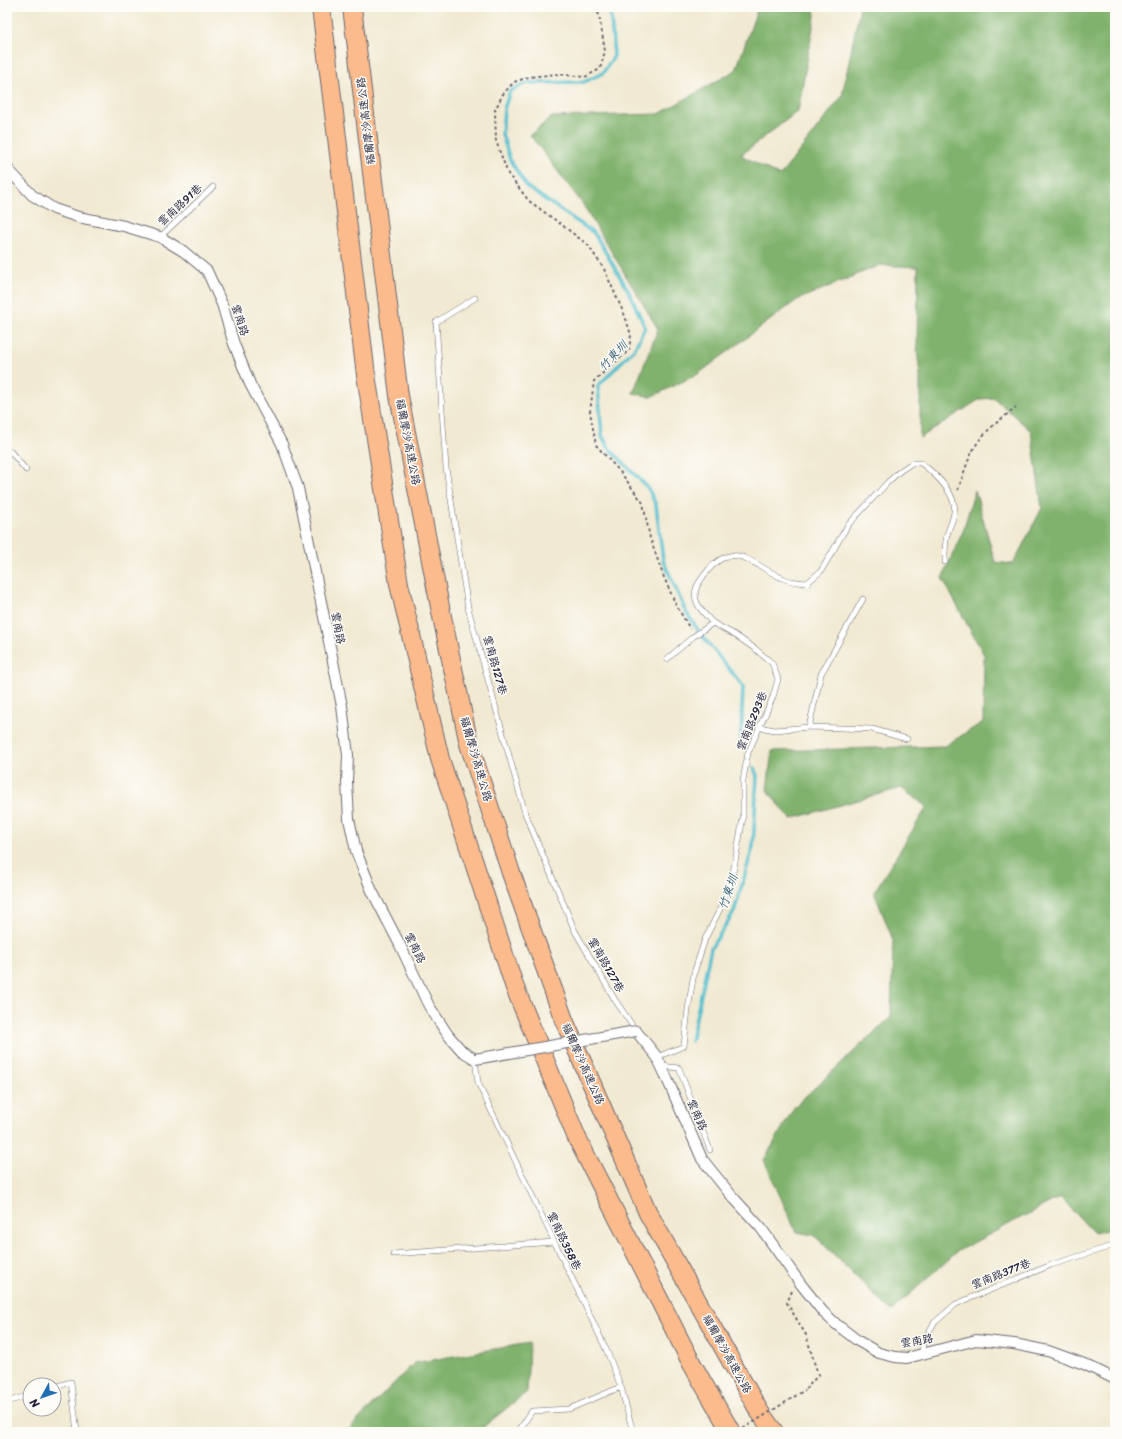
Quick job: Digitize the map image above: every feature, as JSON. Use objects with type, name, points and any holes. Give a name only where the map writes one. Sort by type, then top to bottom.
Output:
[{"type":"highway","points":[[321,7],[366,375],[399,584],[440,759],[515,988],[577,1138],[692,1364],[731,1432]]},
{"type":"highway","name":"福爾摩沙高速公路","points":[[352,7],[399,396],[441,612],[469,744],[511,873],[564,1020],[645,1206],[759,1411],[774,1432]]},
{"type":"street","name":"雲南路","points":[[7,168],[32,195],[54,209],[78,217],[124,226],[160,237],[183,252],[207,271],[222,304],[234,344],[250,384],[282,444],[298,488],[342,706],[348,755],[347,782],[349,819],[356,851],[372,891],[429,1006],[448,1035],[462,1051],[475,1059]]},
{"type":"street","name":"雲南路","points":[[636,1031],[659,1062],[702,1159],[761,1228],[800,1283],[823,1312],[858,1341],[879,1353],[906,1358],[976,1340],[1014,1344],[1048,1351],[1084,1364],[1115,1379]]},
{"type":"street","points":[[475,1059],[636,1031]]},
{"type":"lane","points":[[766,7],[770,9],[784,7]]},
{"type":"lane","name":"雲南路91巷","points":[[160,237],[213,187]]},
{"type":"lane","name":"雲南路127巷","points":[[475,298],[436,322],[446,468],[468,608],[525,813],[575,931],[615,1000],[636,1031]]},
{"type":"lane","points":[[7,451],[10,451],[26,470]]},
{"type":"lane","points":[[667,659],[694,636],[713,623],[703,613],[695,599],[695,588],[705,574],[718,561],[731,554],[745,557],[784,579],[807,583],[822,571],[848,525],[900,471],[912,463],[921,462],[934,473],[947,490],[954,505],[952,519],[946,539],[945,562]]},
{"type":"lane","points":[[809,727],[821,674],[863,599]]},
{"type":"lane","name":"雲南路293巷","points":[[659,1062],[684,1046],[694,973],[705,939],[722,905],[732,878],[743,818],[743,780],[748,753],[773,697],[778,679],[772,663],[735,635],[713,623]]},
{"type":"lane","points":[[759,727],[775,730],[809,727],[872,729],[907,739]]},
{"type":"lane","name":"雲南路358巷","points":[[475,1059],[478,1083],[606,1350],[621,1387],[634,1432]]},
{"type":"lane","points":[[659,1062],[679,1068],[710,1150]]},
{"type":"lane","points":[[393,1254],[554,1242]]},
{"type":"lane","name":"雲南路377巷","points":[[922,1354],[923,1342],[934,1323],[956,1304],[1051,1265],[1115,1245]]},
{"type":"lane","points":[[62,1385],[71,1382],[77,1432]]},
{"type":"lane","points":[[518,1432],[532,1411],[569,1409],[621,1387]]},
{"type":"lane","points":[[7,1402],[22,1397]]},
{"type":"path","points":[[595,7],[599,15],[605,51],[600,69],[585,76],[557,74],[529,77],[514,82],[503,94],[495,110],[496,141],[508,174],[529,201],[588,246],[604,269],[625,316],[631,335],[629,350],[594,381],[590,412],[596,445],[621,472],[643,503],[650,538],[663,575],[676,605],[694,636]]},
{"type":"path","points":[[954,505],[969,458],[980,439],[996,423],[1016,407]]},
{"type":"path","points":[[738,1432],[805,1390],[818,1376],[806,1335],[787,1302],[790,1293],[800,1283]]},
{"type":"green space","points":[[758,7],[814,7],[815,16],[798,111],[741,155],[780,176],[842,96],[860,7],[1115,7],[1115,1175],[1112,1179],[1115,1183],[1115,1228],[1094,1233],[1060,1197],[958,1251],[891,1311],[814,1235],[796,1232],[764,1160],[795,1106],[891,1017],[893,940],[874,892],[927,807],[901,788],[791,819],[767,790],[772,751],[945,746],[983,722],[984,655],[942,578],[963,531],[975,490],[995,562],[1013,564],[1042,508],[1031,431],[994,398],[980,399],[920,438],[920,376],[917,348],[918,267],[880,265],[797,300],[698,374],[651,397],[633,393],[658,329],[582,203],[530,135],[552,117],[659,114],[736,70]]},
{"type":"green space","points":[[529,1343],[527,1392],[477,1432],[346,1432],[414,1363]]},
{"type":"waterway","name":"竹東圳","points":[[606,7],[611,18],[614,56],[603,73],[584,82],[527,83],[510,91],[504,109],[502,134],[510,160],[527,187],[594,233],[628,290],[645,327],[635,348],[598,386],[602,436],[609,448],[648,488],[656,505],[663,560],[686,612],[702,636],[743,686],[741,740]]},
{"type":"waterway","name":"竹東圳","points":[[691,1041],[711,948],[734,912],[753,847],[757,776],[754,768]]}]
